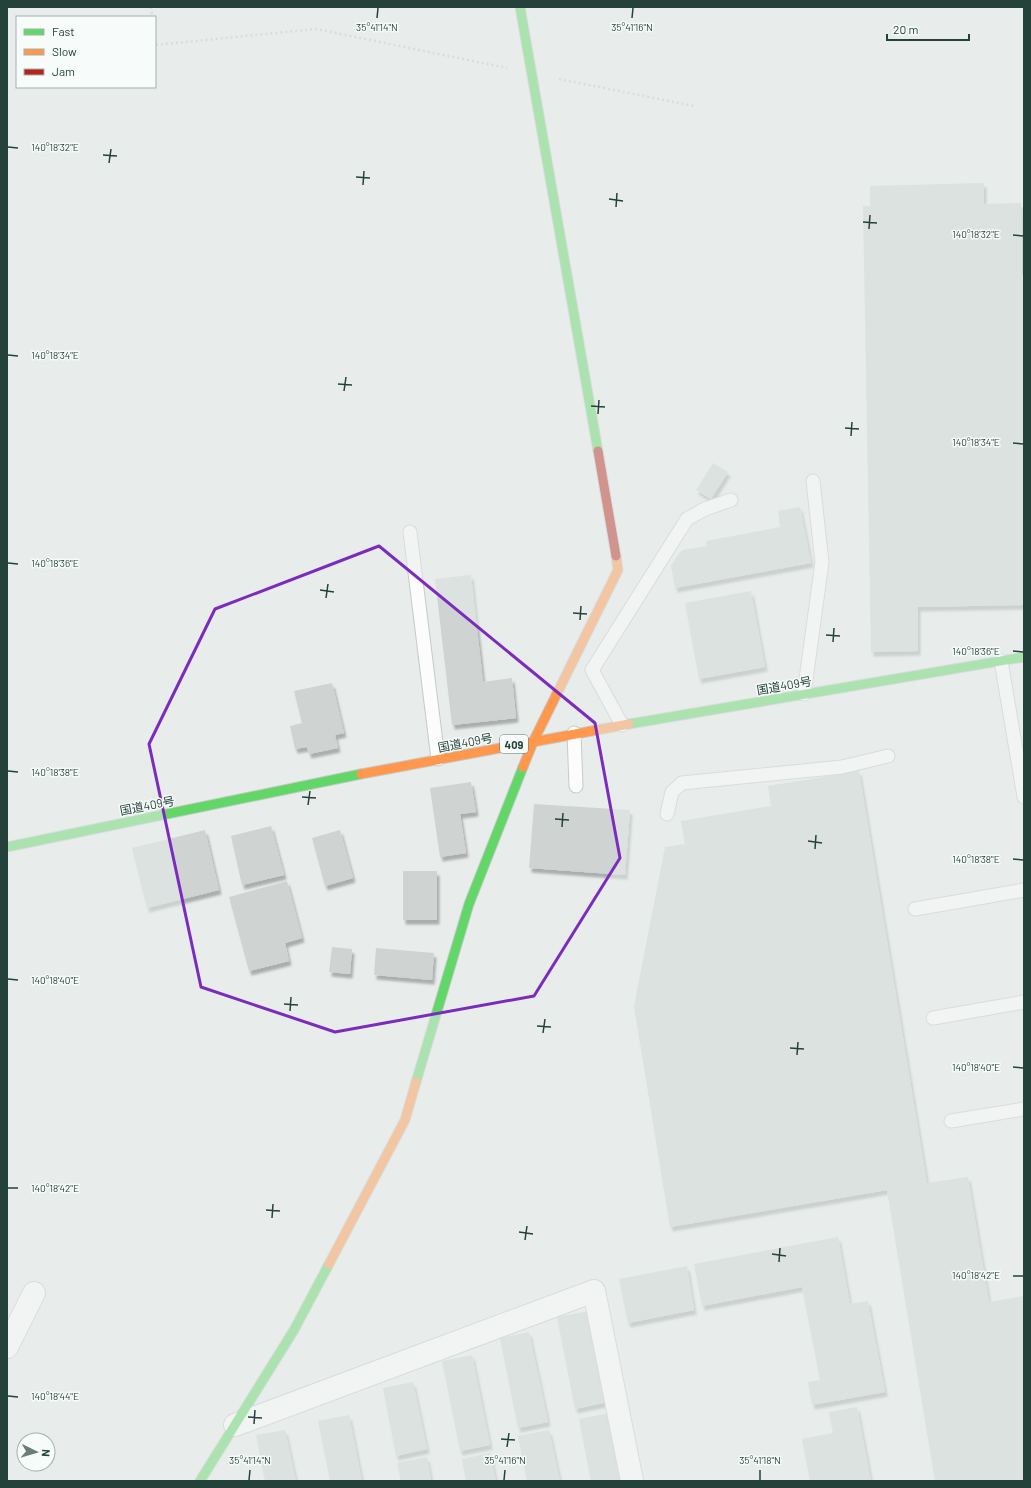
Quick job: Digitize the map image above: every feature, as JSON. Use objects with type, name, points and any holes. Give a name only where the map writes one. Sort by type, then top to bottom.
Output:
[{"type":"main road","points":[[200,1481],[294,1330],[405,1120],[469,904],[534,740],[618,570],[533,74],[520,7]]},
{"type":"main road","name":"国道409号","points":[[7,847],[98,827],[534,740],[1024,657]]},
{"type":"street","points":[[235,1425],[594,1291],[632,1481]]},
{"type":"street","points":[[7,1347],[34,1293]]},
{"type":"lane","points":[[804,694],[822,562],[813,481]]},
{"type":"lane","points":[[622,725],[592,670],[687,520],[705,509],[731,500]]},
{"type":"lane","points":[[410,532],[438,759]]},
{"type":"lane","points":[[1001,661],[1024,797]]},
{"type":"lane","points":[[574,733],[576,786]]},
{"type":"lane","points":[[667,814],[672,792],[682,783],[842,767],[888,756]]},
{"type":"lane","points":[[914,909],[1024,890]]},
{"type":"lane","points":[[933,1018],[1024,1002]]},
{"type":"lane","points":[[951,1122],[1024,1109]]},
{"type":"path","points":[[156,45],[316,29],[694,106]]},
{"type":"highlighted area","points":[[379,546],[595,723],[620,858],[534,996],[335,1032],[201,987],[149,744],[215,609]]},
{"type":"building","points":[[984,183],[984,204],[1021,203],[1022,275],[1024,275],[1024,605],[918,607],[918,651],[871,652],[863,206],[870,206],[870,186]]},
{"type":"building","points":[[713,463],[728,472],[711,499],[696,490]]},
{"type":"building","points":[[800,507],[811,563],[675,588],[671,565],[682,550],[707,546],[706,541],[780,527],[778,511]]},
{"type":"building","points":[[471,575],[483,682],[512,678],[516,718],[452,725],[435,579]]},
{"type":"building","points":[[751,591],[765,667],[699,679],[685,603]]},
{"type":"building","points":[[332,683],[344,733],[335,735],[338,748],[309,754],[307,747],[295,749],[290,726],[302,723],[294,691]]},
{"type":"building","points":[[859,771],[927,1183],[968,1177],[989,1302],[1024,1296],[1024,1481],[935,1481],[887,1190],[670,1227],[634,1006],[665,847],[685,844],[681,821],[771,806],[768,786]]},
{"type":"building","points":[[471,782],[476,812],[460,814],[466,853],[440,857],[430,788]]},
{"type":"building","points":[[534,804],[630,810],[625,875],[529,868]]},
{"type":"building","points":[[271,826],[284,875],[242,885],[231,836]]},
{"type":"building","points":[[205,830],[219,890],[147,908],[132,848]]},
{"type":"building","points":[[340,830],[353,878],[325,886],[312,838]]},
{"type":"building","points":[[403,871],[437,871],[437,920],[403,920]]},
{"type":"building","points":[[287,881],[302,938],[285,943],[289,961],[249,971],[229,897]]},
{"type":"building","points":[[332,947],[352,949],[350,974],[329,972]]},
{"type":"building","points":[[376,948],[434,953],[432,980],[374,975]]},
{"type":"building","points":[[838,1237],[850,1304],[868,1301],[885,1392],[812,1405],[808,1382],[820,1380],[802,1287],[702,1306],[694,1264]]},
{"type":"building","points":[[687,1266],[694,1310],[628,1323],[619,1279]]},
{"type":"building","points":[[590,1311],[608,1402],[575,1409],[557,1317]]},
{"type":"building","points":[[529,1332],[548,1422],[518,1428],[500,1338]]},
{"type":"building","points":[[472,1355],[490,1445],[460,1451],[442,1361]]},
{"type":"building","points":[[413,1382],[427,1449],[396,1456],[383,1388]]},
{"type":"building","points":[[857,1407],[871,1481],[810,1481],[802,1439],[833,1433],[829,1412]]},
{"type":"building","points":[[609,1413],[622,1481],[591,1481],[579,1419]]},
{"type":"building","points":[[349,1415],[362,1481],[330,1481],[318,1421]]},
{"type":"building","points":[[285,1430],[296,1481],[265,1481],[256,1435]]},
{"type":"building","points":[[549,1430],[560,1481],[527,1481],[518,1436]]},
{"type":"building","points":[[490,1453],[496,1481],[466,1481],[462,1459]]},
{"type":"building","points":[[427,1457],[431,1481],[401,1481],[397,1463]]},
{"type":"traffic: fast","points":[[520,7],[598,451]]},
{"type":"traffic: fast","points":[[629,724],[1024,657]]},
{"type":"traffic: fast","points":[[416,1082],[469,904],[523,767]]},
{"type":"traffic: fast","points":[[7,847],[361,774]]},
{"type":"traffic: fast","points":[[200,1481],[294,1330],[329,1264]]},
{"type":"traffic: slow","points":[[523,767],[534,740],[618,570],[616,556]]},
{"type":"traffic: slow","points":[[361,774],[629,724]]},
{"type":"traffic: slow","points":[[329,1264],[405,1120],[416,1082]]},
{"type":"traffic: jam","points":[[598,451],[616,556]]}]
